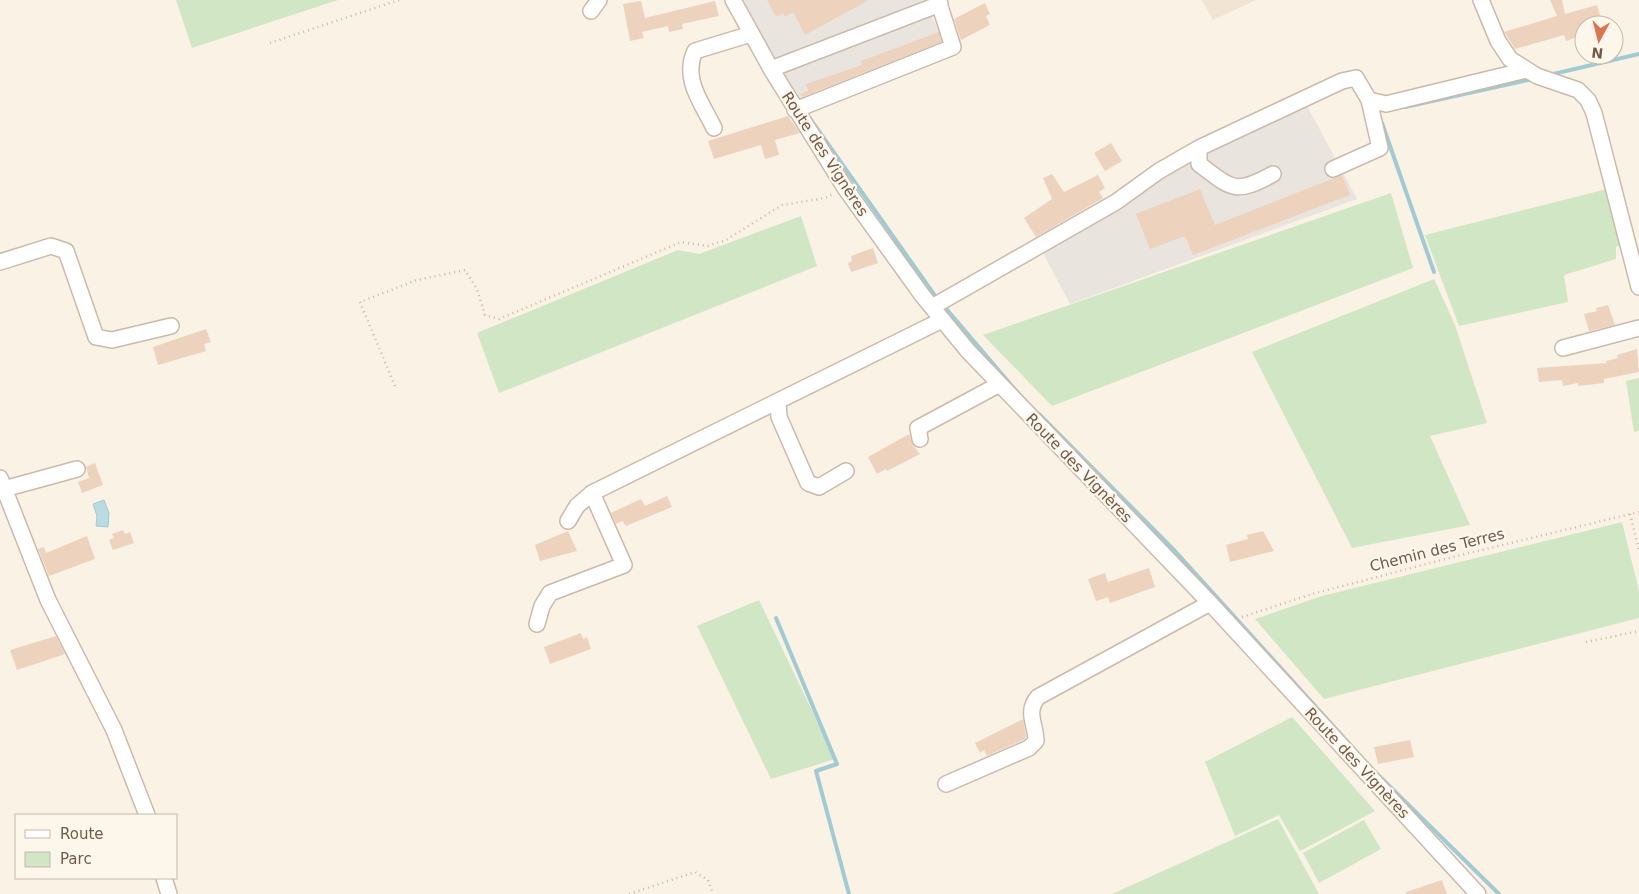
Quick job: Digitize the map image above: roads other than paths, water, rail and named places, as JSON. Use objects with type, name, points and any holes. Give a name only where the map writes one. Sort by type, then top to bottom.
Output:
[{"type":"street","name":"Route des Vignères","points":[[733,0],[795,110],[845,188],[942,320],[998,385],[1210,603],[1478,894]]},
{"type":"street","points":[[1481,0],[1498,41],[1510,59],[1526,70],[1551,82],[1578,90],[1588,100],[1594,113],[1639,287]]},
{"type":"street","points":[[771,69],[939,2],[953,47],[795,110]]},
{"type":"street","points":[[714,128],[691,80],[689,64],[695,51],[751,34]]},
{"type":"street","points":[[1370,100],[1386,104],[1526,70]]},
{"type":"street","points":[[932,307],[1116,202],[1159,171],[1199,148],[1356,78],[1370,100],[1380,148],[1333,169]]},
{"type":"street","points":[[1199,148],[1200,164],[1229,186],[1252,186],[1273,174]]},
{"type":"street","points":[[0,262],[51,246],[66,251],[96,337],[112,340],[171,326]]},
{"type":"street","points":[[568,521],[577,506],[592,494],[942,320]]},
{"type":"street","points":[[1563,348],[1639,328]]},
{"type":"street","points":[[920,439],[918,428],[998,385]]},
{"type":"street","points":[[778,402],[779,417],[808,483],[819,487],[846,471]]},
{"type":"street","points":[[77,469],[2,483],[48,600],[114,730],[147,814]]},
{"type":"street","points":[[537,624],[542,606],[550,593],[624,565],[592,494]]},
{"type":"street","points":[[946,784],[1029,748],[1036,741],[1036,731],[1030,715],[1031,705],[1038,698],[1210,603]]},
{"type":"street","points":[[164,879],[169,894]]},
{"type":"water","points":[[104,500],[109,513],[108,527],[96,526],[97,516],[93,504]]},
{"type":"waterway","points":[[1549,75],[1639,54]]},
{"type":"waterway","points":[[1405,107],[1533,79]]},
{"type":"waterway","points":[[811,120],[938,300]]},
{"type":"waterway","points":[[1382,123],[1434,272]]},
{"type":"waterway","points":[[943,305],[1018,393]]},
{"type":"waterway","points":[[1039,414],[1175,551],[1354,749]]},
{"type":"waterway","points":[[776,618],[837,764],[816,771],[849,894]]},
{"type":"waterway","points":[[1376,773],[1499,894]]}]
